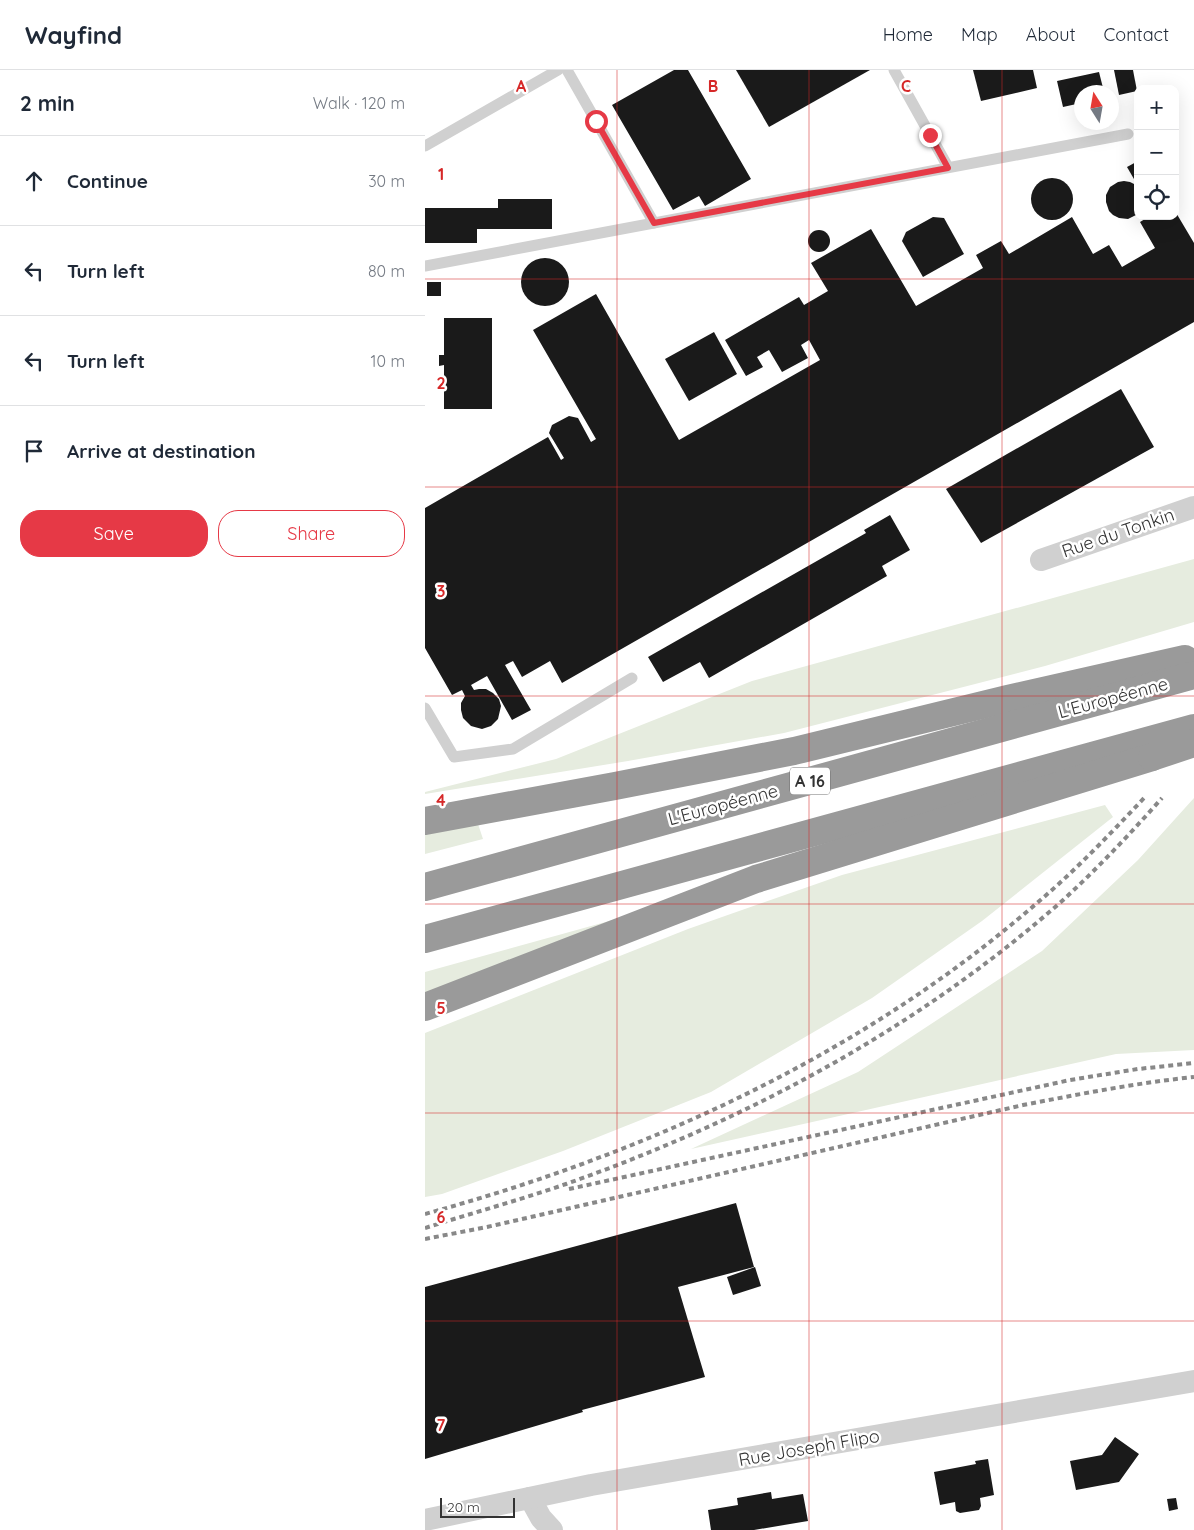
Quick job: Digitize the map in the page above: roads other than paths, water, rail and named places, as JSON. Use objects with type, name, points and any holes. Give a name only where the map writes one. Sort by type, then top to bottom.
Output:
[{"type":"highway","points":[[425,821],[794,751],[1007,699],[1194,657]]},
{"type":"highway","name":"L'Européenne","points":[[425,887],[1194,675]]},
{"type":"highway","points":[[425,939],[1194,728]]},
{"type":"highway","points":[[425,1008],[756,879],[1194,744]]},
{"type":"street","name":"Rue du Tonkin","points":[[1041,560],[1194,507]]},
{"type":"street","name":"Rue Joseph Flipo","points":[[425,1520],[601,1484],[1194,1381]]},
{"type":"street","points":[[530,1498],[541,1518],[552,1530]]},
{"type":"lane","points":[[425,146],[558,70]]},
{"type":"lane","points":[[567,70],[654,223]]},
{"type":"lane","points":[[894,70],[948,168]]},
{"type":"lane","points":[[425,266],[1128,134]]},
{"type":"lane","points":[[425,708],[454,757],[513,749],[632,678]]},
{"type":"railway","points":[[425,1214],[508,1189],[590,1161],[670,1129],[749,1093],[825,1052],[899,1007],[970,958],[1066,878],[1146,796]]},
{"type":"railway","points":[[425,1228],[566,1184],[633,1159],[699,1131],[764,1100],[889,1030],[949,990],[1062,901],[1113,851],[1162,798]]},
{"type":"railway","points":[[569,1189],[1070,1080],[1138,1069],[1194,1063]]},
{"type":"railway","points":[[425,1239],[487,1227],[1023,1105],[1129,1086],[1194,1077]]}]
